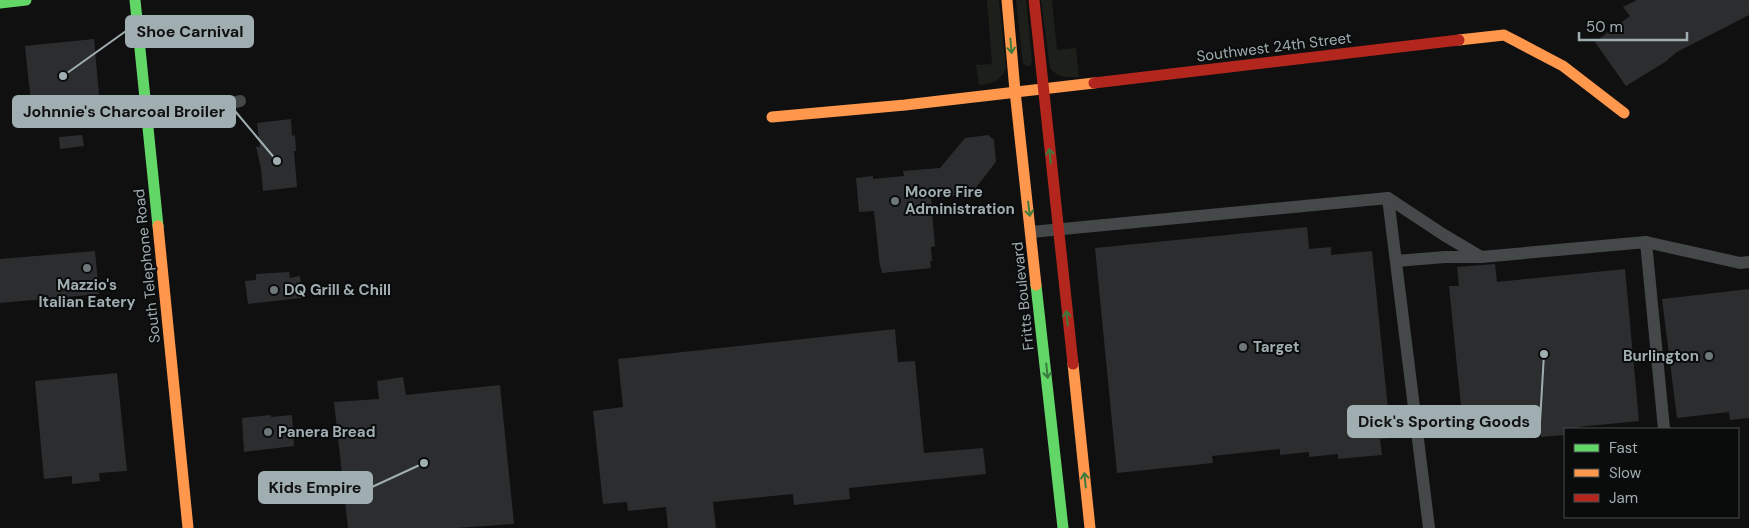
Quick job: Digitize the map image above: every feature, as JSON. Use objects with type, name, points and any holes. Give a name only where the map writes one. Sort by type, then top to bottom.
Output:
[{"type":"street","points":[[0,2],[26,0]]},
{"type":"street","name":"South Telephone Road","points":[[135,0],[188,528]]},
{"type":"street","name":"Fritts Boulevard","points":[[1008,0],[1015,91],[1063,528]]},
{"type":"street","points":[[1034,0],[1090,528]]},
{"type":"street","name":"Southwest 24th Street","points":[[772,117],[905,105],[1504,36],[1563,66],[1624,113]]},
{"type":"street","points":[[147,116],[201,111],[240,101]]},
{"type":"street","points":[[1388,198],[1429,528]]},
{"type":"street","points":[[1031,232],[1388,198],[1481,257]]},
{"type":"street","points":[[1396,261],[1445,257],[1481,257],[1646,242],[1740,263],[1749,262]]},
{"type":"street","points":[[1646,242],[1664,428]]},
{"type":"shaded area","points":[[987,0],[999,0],[1006,68],[996,81],[979,85],[976,65],[992,64]]},
{"type":"shaded area","points":[[1016,0],[1026,0],[1032,61],[1030,66],[1026,66],[1023,63]]},
{"type":"shaded area","points":[[1041,0],[1052,0],[1057,50],[1076,48],[1079,77],[1060,76],[1050,68]]},
{"type":"building","points":[[1637,0],[1749,0],[1749,15],[1677,52],[1665,62],[1626,86],[1595,42],[1630,16],[1623,7]]},
{"type":"building","points":[[94,39],[100,105],[32,112],[25,46]]},
{"type":"building","points":[[291,119],[292,136],[295,135],[296,151],[294,151],[297,187],[263,191],[261,168],[256,147],[260,147],[257,123]]},
{"type":"building","points":[[82,135],[84,146],[60,149],[59,137]]},
{"type":"building","name":"Moore Fire Administration","points":[[988,135],[994,140],[996,162],[971,194],[931,198],[935,246],[931,247],[931,268],[882,273],[874,211],[859,212],[856,178],[873,176],[873,179],[904,176],[903,171],[940,168],[965,138]]},
{"type":"building","name":"Target","points":[[1307,227],[1309,249],[1331,247],[1331,255],[1372,251],[1391,438],[1380,439],[1382,455],[1338,459],[1338,454],[1309,457],[1309,452],[1280,455],[1280,449],[1212,456],[1213,463],[1117,473],[1095,248]]},
{"type":"building","points":[[95,251],[99,294],[0,303],[0,259]]},
{"type":"building","points":[[1495,264],[1497,282],[1625,269],[1639,421],[1564,428],[1564,435],[1541,437],[1540,430],[1464,437],[1449,286],[1459,286],[1457,267]]},
{"type":"building","name":"DQ Grill & Chill","points":[[289,272],[290,278],[300,276],[302,298],[248,304],[245,281],[256,280],[256,274]]},
{"type":"building","name":"Burlington","points":[[1749,289],[1749,418],[1730,420],[1729,412],[1677,418],[1662,299]]},
{"type":"building","points":[[895,329],[898,362],[915,361],[924,453],[983,448],[986,474],[849,488],[850,499],[794,505],[793,494],[713,502],[716,528],[668,528],[666,507],[628,511],[627,502],[603,504],[593,411],[623,407],[618,359]]},
{"type":"building","points":[[117,373],[127,471],[99,473],[100,481],[72,484],[72,476],[44,479],[35,381]]},
{"type":"building","points":[[403,377],[406,395],[500,385],[514,524],[457,528],[348,528],[334,402],[379,399],[377,381]]},
{"type":"building","name":"Panera Bread","points":[[271,415],[271,417],[292,415],[294,446],[244,452],[242,418]]},
{"type":"traffic: fast","points":[[0,3],[26,0]]},
{"type":"traffic: fast","points":[[135,0],[158,226]]},
{"type":"traffic: fast","points":[[1036,285],[1063,528]]},
{"type":"traffic: slow","points":[[1007,0],[1036,285]]},
{"type":"traffic: slow","points":[[1459,40],[1504,35],[1563,66],[1624,113]]},
{"type":"traffic: slow","points":[[772,117],[905,105],[1094,83]]},
{"type":"traffic: slow","points":[[158,226],[188,528]]},
{"type":"traffic: slow","points":[[1073,364],[1090,528]]},
{"type":"traffic: jam","points":[[1034,0],[1073,364]]},
{"type":"traffic: jam","points":[[1094,83],[1459,40]]},
{"type":"place","name":"Shoe Carnival","points":[[63,76]]},
{"type":"place","name":"Johnnie's Charcoal Broiler","points":[[277,161]]},
{"type":"place","name":"Moore Fire Administration","points":[[895,201]]},
{"type":"place","name":"Mazzio's Italian Eatery","points":[[87,268]]},
{"type":"place","name":"DQ Grill & Chill","points":[[274,290]]},
{"type":"place","name":"Target","points":[[1243,347]]},
{"type":"place","name":"Dick's Sporting Goods","points":[[1544,354]]},
{"type":"place","name":"Burlington","points":[[1709,356]]},
{"type":"place","name":"Panera Bread","points":[[268,432]]},
{"type":"place","name":"Kids Empire","points":[[424,463]]}]
